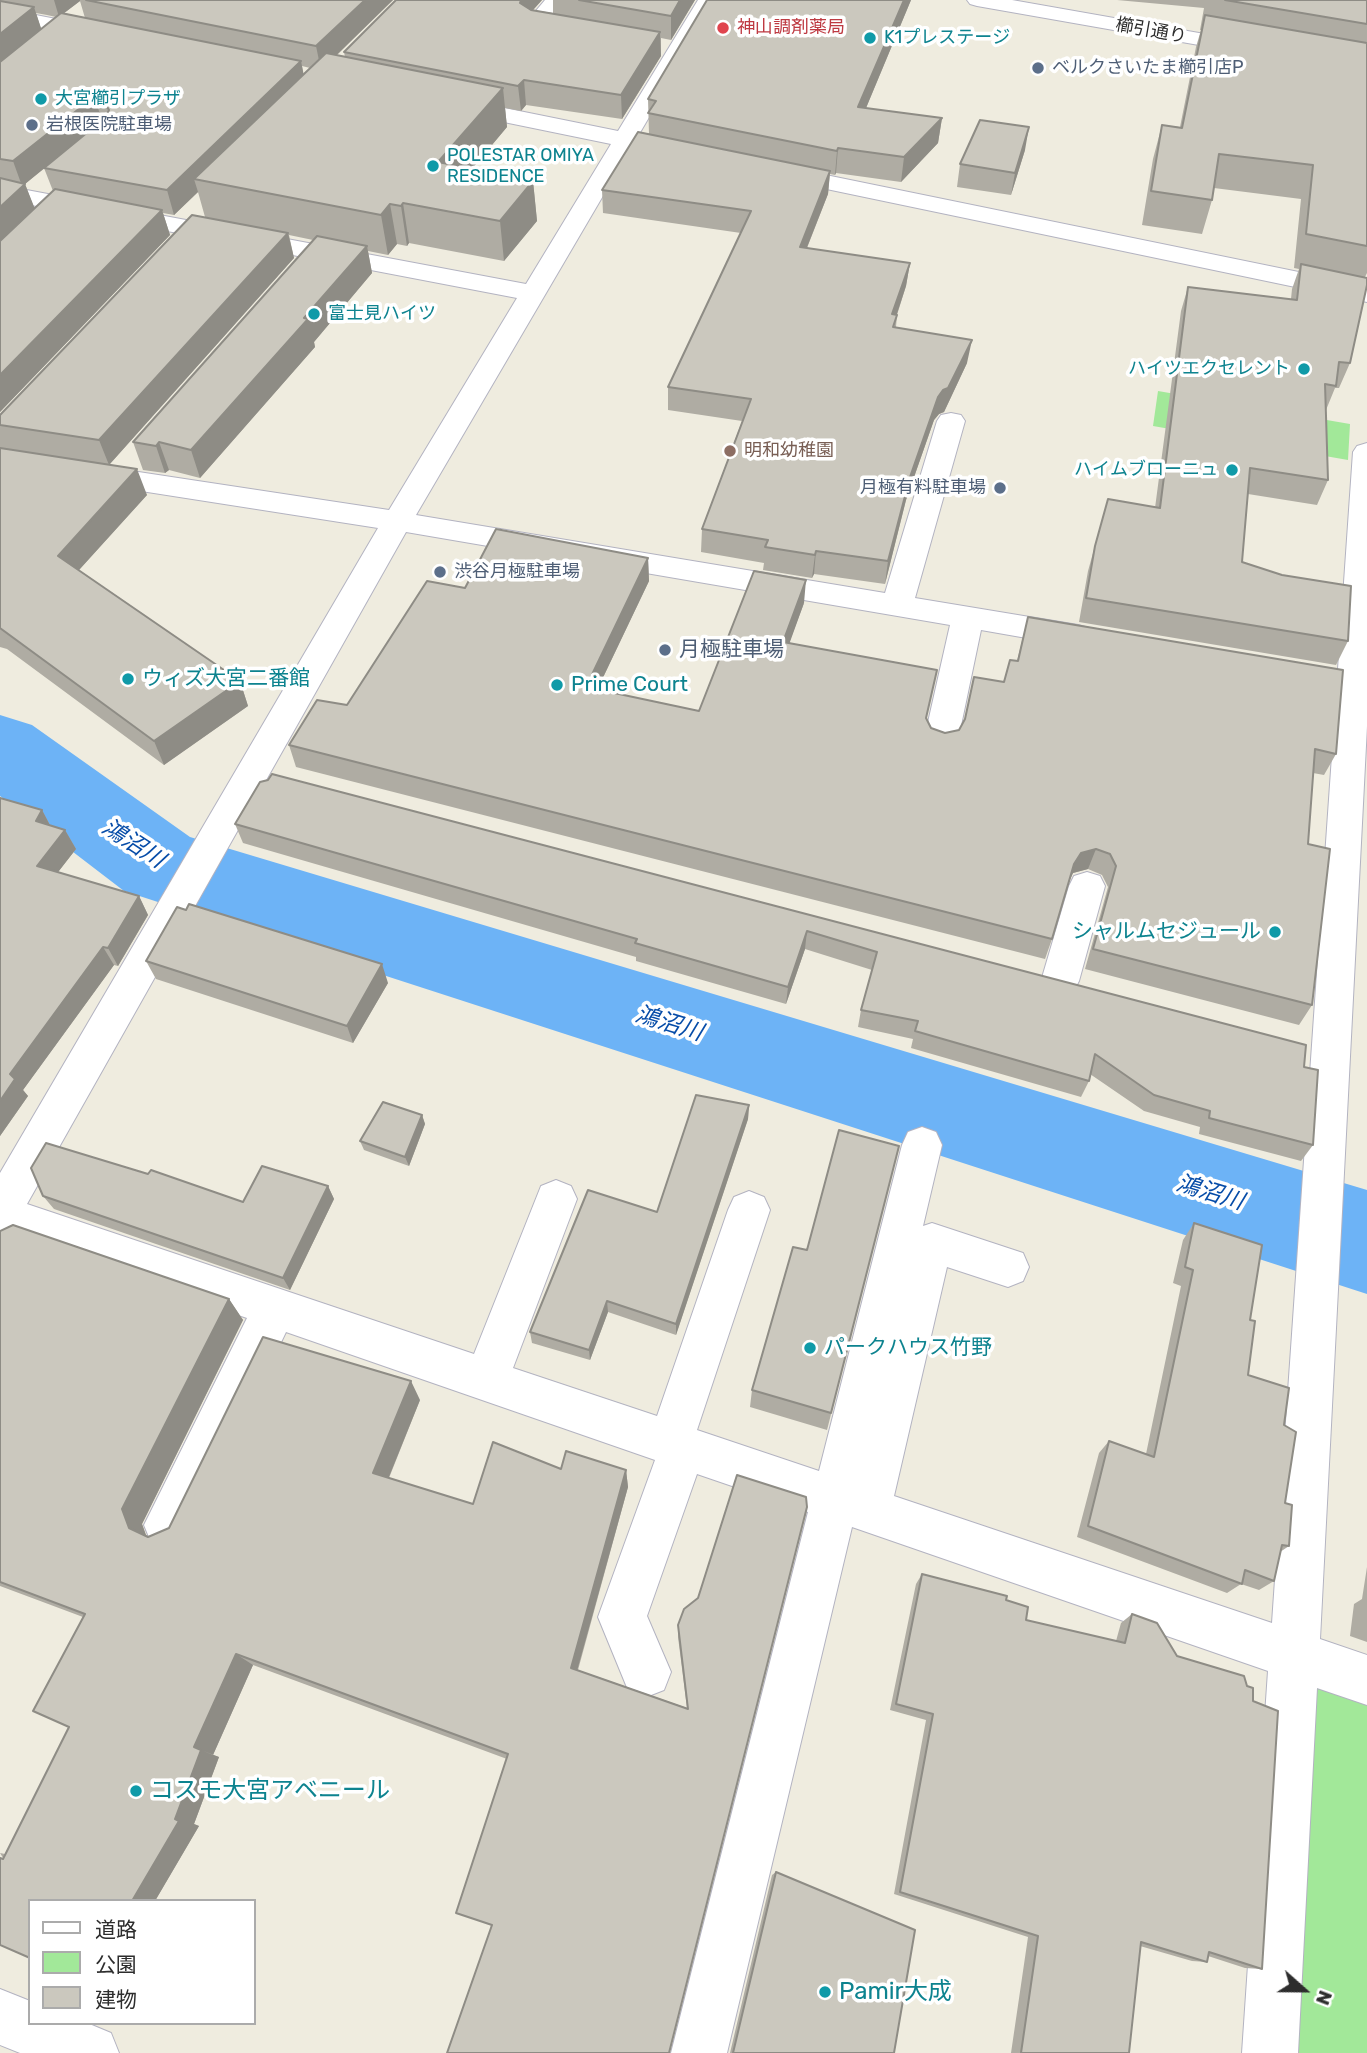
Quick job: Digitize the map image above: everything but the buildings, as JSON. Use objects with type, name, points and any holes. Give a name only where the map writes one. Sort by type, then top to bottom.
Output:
[{"type":"street","points":[[556,0],[534,25],[586,34]]},
{"type":"street","points":[[708,0],[664,48],[624,140],[397,521],[0,1213],[1367,1680]]},
{"type":"street","name":"櫛引通り","points":[[976,0],[1273,52]]},
{"type":"street","points":[[43,44],[90,7]]},
{"type":"street","points":[[0,13],[117,37]]},
{"type":"street","points":[[435,101],[664,148]]},
{"type":"street","points":[[759,168],[1367,294]]},
{"type":"street","points":[[0,192],[532,293]]},
{"type":"street","points":[[299,272],[317,251]]},
{"type":"street","points":[[897,605],[951,421]]},
{"type":"street","points":[[1270,2053],[1331,1052],[1349,681],[1367,452]]},
{"type":"street","points":[[0,460],[126,468],[397,521],[1105,640]]},
{"type":"street","points":[[941,740],[968,617]]},
{"type":"street","points":[[253,771],[293,781]]},
{"type":"street","points":[[1060,981],[1087,886]]},
{"type":"street","points":[[1292,1042],[1331,1052]]},
{"type":"street","points":[[851,1504],[922,1145]]},
{"type":"street","points":[[486,1380],[556,1199]]},
{"type":"street","points":[[646,1672],[622,1617],[748,1210]]},
{"type":"street","points":[[699,2053],[851,1504],[932,1242],[1008,1267]]},
{"type":"street","points":[[168,1525],[275,1308]]},
{"type":"street","points":[[0,2017],[91,2053]]},
{"type":"green space","points":[[1158,391],[1350,424],[1348,460],[1153,426]]},
{"type":"green space","points":[[1304,1673],[1367,1694],[1367,2053],[1283,2053]]},
{"type":"waterway","name":"鴻沼川","points":[[0,748],[158,865],[1367,1242]]},
{"type":"place","name":"神山調剤薬局","points":[[723,28]]},
{"type":"place","name":"K1プレステージ","points":[[870,38]]},
{"type":"place","name":"ベルクさいたま櫛引店P","points":[[1038,68]]},
{"type":"place","name":"大宮櫛引プラザ","points":[[41,99]]},
{"type":"place","name":"岩根医院駐車場","points":[[32,125]]},
{"type":"place","name":"POLESTAR OMIYA RESIDENCE","points":[[433,166]]},
{"type":"place","name":"富士見ハイツ","points":[[314,314]]},
{"type":"place","name":"ハイツエクセレント","points":[[1304,369]]},
{"type":"place","name":"明和幼稚園","points":[[730,451]]},
{"type":"place","name":"ハイムブローニュ","points":[[1232,470]]},
{"type":"place","name":"月極有料駐車場","points":[[1000,488]]},
{"type":"place","name":"渋谷月極駐車場","points":[[440,572]]},
{"type":"place","name":"月極駐車場","points":[[665,650]]},
{"type":"place","name":"ウィズ大宮二番館","points":[[128,679]]},
{"type":"place","name":"Prime Court","points":[[557,685]]},
{"type":"place","name":"シャルムセジュール","points":[[1275,932]]},
{"type":"place","name":"パークハウス竹野","points":[[810,1348]]},
{"type":"place","name":"コスモ大宮アベニール","points":[[136,1791]]},
{"type":"place","name":"Pamir大成","points":[[825,1992]]}]
